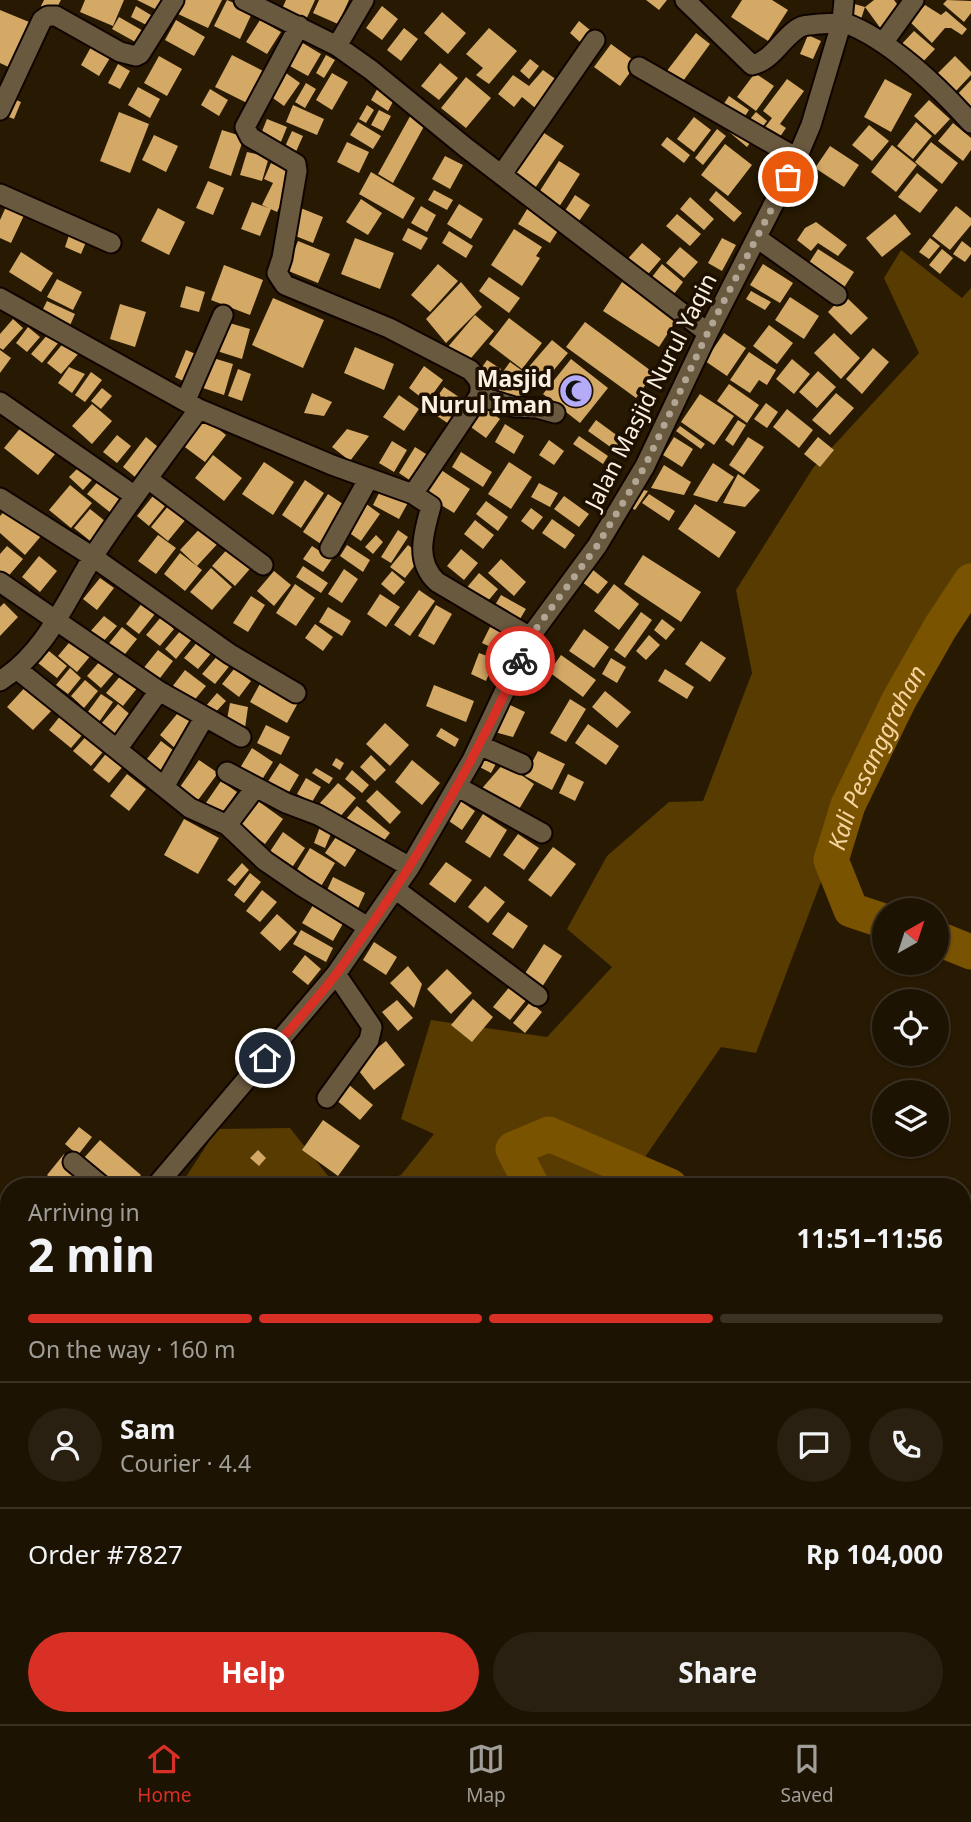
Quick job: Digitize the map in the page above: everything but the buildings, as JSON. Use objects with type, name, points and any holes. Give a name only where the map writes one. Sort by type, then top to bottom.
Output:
[{"type":"street","points":[[0,110],[42,20],[48,16],[56,16],[120,52],[136,56],[140,54],[174,0]]},
{"type":"street","points":[[244,0],[337,46],[371,70],[465,147],[708,332]]},
{"type":"street","points":[[337,46],[364,0]]},
{"type":"street","points":[[685,0],[752,65],[762,63],[804,25],[842,21],[883,43],[951,100],[971,123]]},
{"type":"street","name":"Jalan Masjid Nurul Yaqin","points":[[163,1178],[336,974],[410,867],[458,787],[530,637],[597,546],[645,466],[708,332],[797,158],[811,125],[842,21],[844,0]]},
{"type":"street","points":[[883,43],[914,0]]},
{"type":"street","points":[[299,26],[245,127],[250,137],[296,164],[282,258],[277,273],[280,280],[285,285],[389,328],[470,370],[479,380],[481,387],[479,396],[413,494]]},
{"type":"street","points":[[502,174],[595,40]]},
{"type":"street","points":[[639,66],[797,158]]},
{"type":"street","points":[[0,194],[111,243]]},
{"type":"street","points":[[757,238],[837,295]]},
{"type":"street","points":[[0,298],[192,404],[413,494],[431,506],[422,538],[428,574],[530,637]]},
{"type":"street","points":[[0,681],[18,670],[56,622],[93,557],[148,479],[192,404],[223,315]]},
{"type":"street","points":[[479,396],[514,407],[537,408],[555,413]]},
{"type":"street","points":[[0,402],[135,496]]},
{"type":"street","points":[[330,548],[369,478]]},
{"type":"street","points":[[148,479],[263,565]]},
{"type":"street","points":[[0,498],[93,557],[230,654],[296,693]]},
{"type":"street","points":[[0,582],[159,691],[241,737]]},
{"type":"street","points":[[18,670],[190,808],[227,825],[265,861],[368,927]]},
{"type":"street","points":[[118,748],[159,691]]},
{"type":"street","points":[[164,787],[204,718]]},
{"type":"street","points":[[479,746],[522,764]]},
{"type":"street","points":[[227,772],[286,803],[318,815],[410,867]]},
{"type":"street","points":[[458,787],[542,833]]},
{"type":"street","points":[[227,825],[255,788]]},
{"type":"street","points":[[395,889],[538,996]]},
{"type":"street","points":[[327,1098],[369,1040],[372,1027],[336,974]]},
{"type":"street","points":[[74,1162],[93,1178]]},
{"type":"shaded area","points":[[901,250],[962,298],[971,288],[971,577],[882,721],[756,1053],[721,1047],[631,1178],[391,1178],[401,1175],[434,1134],[401,1119],[431,1020],[547,1037],[612,967],[567,929],[607,856],[669,802],[703,801],[752,673],[736,590],[813,468],[919,353],[884,278]]},
{"type":"shaded area","points":[[290,1128],[330,1178],[185,1178],[217,1129]]},
{"type":"waterway","name":"Kali Pesanggrahan","points":[[872,917],[851,910],[831,860],[848,805],[899,700],[940,628],[971,581]]},
{"type":"waterway","name":"Kali Pesanggrahan","points":[[949,943],[971,952]]},
{"type":"waterway","name":"Kali Pesanggrahan","points":[[528,1178],[513,1149],[549,1134],[651,1178]]},
{"type":"way so far","points":[[520,661],[530,637],[597,546],[645,466],[708,332],[788,177]]},
{"type":"place","name":"Masjid Nurul Iman","points":[[576,391]]},
{"type":"route","points":[[265,1058],[336,974],[410,867],[465,774],[520,661]]}]
